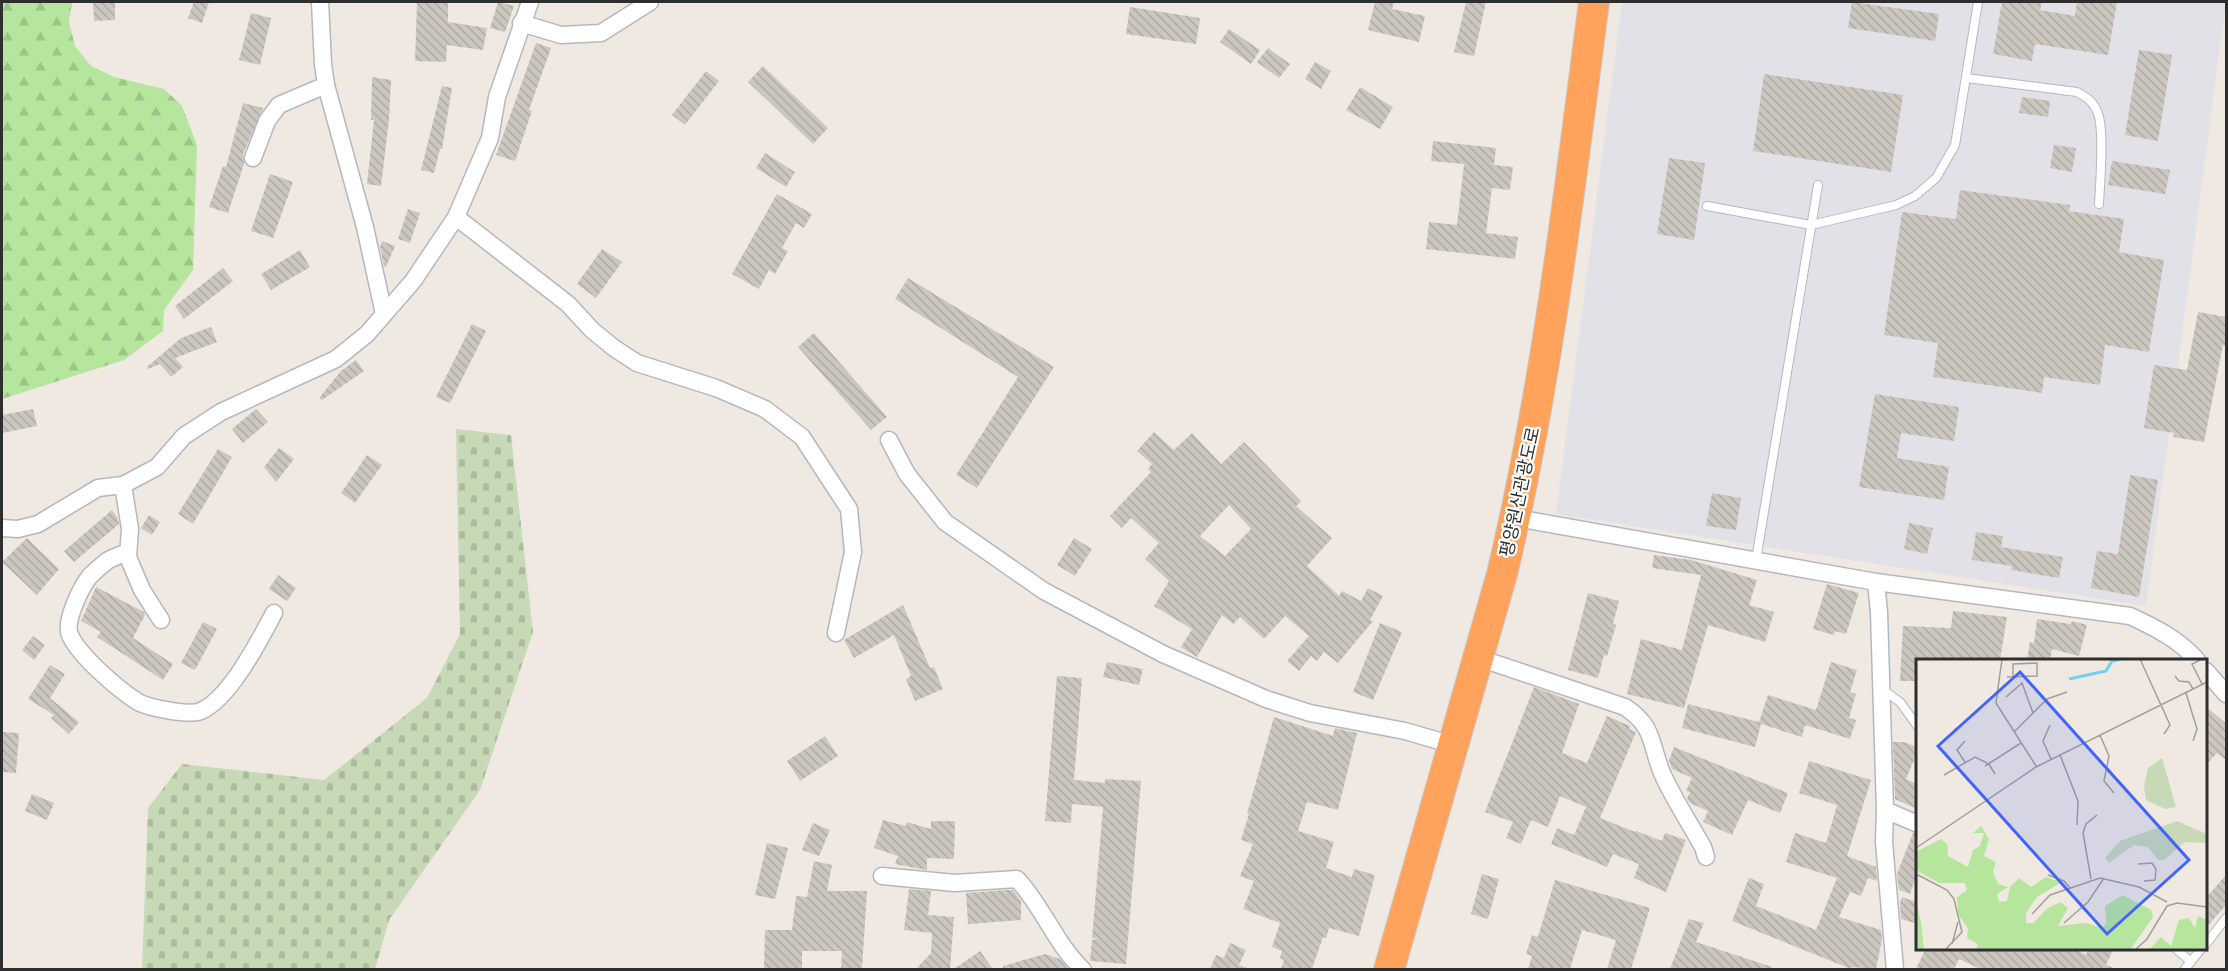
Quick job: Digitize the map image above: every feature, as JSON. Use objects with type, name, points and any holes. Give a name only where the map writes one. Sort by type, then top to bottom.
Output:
[{"type":"highway","name":"평양원산관광도로","points":[[1389,969],[1479,658],[1516,518],[1538,408],[1564,238],[1594,2]]},
{"type":"street","points":[[320,2],[326,85],[365,227],[384,314]]},
{"type":"street","points":[[2,528],[18,529],[38,524],[98,488],[123,485],[157,466],[184,436],[221,412],[336,359],[367,334],[413,281],[456,217],[490,138],[497,97],[521,22],[530,2]]},
{"type":"street","points":[[521,22],[561,35],[601,33],[650,2]]},
{"type":"street","points":[[253,158],[267,122],[279,105],[326,85]]},
{"type":"street","points":[[456,217],[568,304],[592,330],[614,348],[637,363],[716,388],[765,409],[801,437],[849,509],[853,552],[836,633]]},
{"type":"street","points":[[890,440],[907,474],[945,522],[1044,591],[1163,654],[1266,699],[1310,713],[1405,731],[1453,746]]},
{"type":"street","points":[[123,485],[130,530],[128,552],[142,590],[161,620]]},
{"type":"street","points":[[1516,518],[1876,582],[2130,616],[2165,633],[2196,659]]},
{"type":"street","points":[[128,552],[109,559],[90,577],[72,613],[69,633],[78,650],[101,673],[140,703],[175,711],[200,712],[224,693],[257,644],[274,613]]},
{"type":"street","points":[[1876,582],[1879,612],[1884,842],[1895,969]]},
{"type":"street","points":[[1479,658],[1624,707],[1640,717],[1653,740],[1662,772],[1703,847],[1706,857]]},
{"type":"street","points":[[2207,673],[2226,694]]},
{"type":"street","points":[[1885,810],[1916,824]]},
{"type":"street","points":[[882,876],[955,883],[1017,879],[1028,891],[1067,954],[1083,969]]},
{"type":"lane","points":[[1707,207],[1811,225],[1896,205],[1915,196],[1936,178],[1955,145],[1978,2]]},
{"type":"lane","points":[[1966,78],[2077,92],[2091,100],[2098,113],[2100,127],[2099,204]]},
{"type":"lane","points":[[1756,560],[1818,185]]},
{"type":"lane","points":[[1881,689],[1900,702],[1916,726]]},
{"type":"lane","points":[[2207,942],[2226,918]]},
{"type":"lane","points":[[2177,950],[2191,962]]},
{"type":"lane","points":[[2184,969],[2200,950]]},
{"type":"shaded area","points":[[1622,2],[2226,2],[2146,606],[1556,514]]},
{"type":"green space","points":[[2,2],[72,2],[69,22],[75,46],[91,66],[114,77],[164,89],[182,106],[197,145],[193,270],[164,310],[163,331],[124,360],[2,399]]},
{"type":"green space","points":[[456,429],[511,435],[533,632],[480,790],[389,920],[375,969],[142,969],[148,808],[182,764],[324,780],[427,698],[460,634]]},
{"type":"building","points":[[93,2],[115,2],[115,20],[94,21]]},
{"type":"building","points":[[194,2],[209,2],[202,23],[188,18]]},
{"type":"building","points":[[417,2],[448,2],[448,22],[487,28],[483,50],[447,45],[446,62],[415,61]]},
{"type":"building","points":[[498,2],[514,6],[505,32],[490,28]]},
{"type":"building","points":[[1375,2],[1394,2],[1392,9],[1425,16],[1419,42],[1368,30]]},
{"type":"building","points":[[1466,2],[1486,2],[1474,56],[1454,52]]},
{"type":"building","points":[[1852,2],[1939,14],[1935,41],[1848,28]]},
{"type":"building","points":[[2002,2],[2042,2],[2040,10],[2075,16],[2077,2],[2117,2],[2108,55],[2035,44],[2032,61],[1993,54]]},
{"type":"building","points":[[1130,7],[1200,18],[1196,44],[1126,34]]},
{"type":"building","points":[[251,13],[271,18],[260,65],[239,60]]},
{"type":"building","points":[[1229,29],[1260,50],[1251,64],[1220,42]]},
{"type":"building","points":[[536,43],[551,48],[529,110],[532,111],[515,161],[496,155]]},
{"type":"building","points":[[1268,48],[1290,64],[1279,78],[1257,62]]},
{"type":"building","points":[[2139,50],[2172,55],[2158,141],[2125,135]]},
{"type":"building","points":[[1315,62],[1331,71],[1321,89],[1305,79]]},
{"type":"building","points":[[763,66],[828,128],[813,144],[748,82]]},
{"type":"building","points":[[706,71],[719,81],[685,125],[672,115]]},
{"type":"building","points":[[1764,74],[1903,95],[1891,172],[1753,151]]},
{"type":"building","points":[[372,77],[391,80],[381,186],[367,184],[374,120],[371,120]]},
{"type":"building","points":[[442,86],[452,88],[442,149],[440,149],[434,173],[421,170]]},
{"type":"building","points":[[1360,87],[1393,107],[1380,129],[1346,110]]},
{"type":"building","points":[[2022,97],[2050,101],[2048,117],[2019,113]]},
{"type":"building","points":[[243,103],[263,108],[243,154],[244,164],[228,213],[209,207],[223,166],[226,167]]},
{"type":"building","points":[[1433,141],[1496,148],[1494,165],[1513,167],[1510,190],[1492,188],[1486,233],[1518,237],[1515,259],[1426,249],[1429,222],[1457,225],[1464,164],[1431,161]]},
{"type":"building","points":[[2054,145],[2076,148],[2072,172],[2050,168]]},
{"type":"building","points":[[765,153],[795,172],[786,187],[756,168]]},
{"type":"building","points":[[1669,158],[1705,163],[1694,240],[1657,234]]},
{"type":"building","points":[[2112,161],[2170,170],[2165,194],[2108,185]]},
{"type":"building","points":[[270,174],[293,182],[273,238],[251,231]]},
{"type":"building","points":[[1960,190],[2070,205],[2069,211],[2124,219],[2119,252],[2164,260],[2149,352],[2105,345],[2100,385],[2044,377],[2042,393],[1933,377],[1938,343],[1884,335],[1902,212],[1956,219]]},
{"type":"building","points":[[777,194],[812,214],[804,228],[796,223],[782,248],[788,251],[775,274],[769,270],[759,289],[732,274]]},
{"type":"building","points":[[408,209],[420,213],[410,243],[398,239]]},
{"type":"building","points":[[382,241],[395,246],[386,267],[380,247]]},
{"type":"building","points":[[602,249],[622,262],[596,298],[577,284]]},
{"type":"building","points":[[300,250],[310,267],[271,290],[261,274]]},
{"type":"building","points":[[223,268],[233,281],[184,319],[175,306]]},
{"type":"building","points":[[908,278],[1054,367],[977,488],[956,475],[1018,377],[895,299]]},
{"type":"building","points":[[2198,312],[2226,317],[2226,346],[2223,345],[2204,442],[2173,437],[2174,433],[2144,428],[2154,365],[2187,370]]},
{"type":"building","points":[[472,324],[486,331],[450,403],[436,397]]},
{"type":"building","points":[[211,327],[217,342],[175,358],[183,367],[171,377],[160,364],[148,369],[147,367],[181,338]]},
{"type":"building","points":[[814,333],[887,417],[871,430],[798,347]]},
{"type":"building","points":[[356,360],[364,371],[322,400],[319,398],[341,371]]},
{"type":"building","points":[[1875,394],[1959,407],[1954,441],[1901,433],[1897,458],[1949,467],[1944,500],[1859,487]]},
{"type":"building","points":[[33,409],[37,426],[2,433],[2,415]]},
{"type":"building","points":[[256,409],[268,422],[243,443],[232,429]]},
{"type":"building","points":[[1154,432],[1174,450],[1192,433],[1221,464],[1244,442],[1301,501],[1296,506],[1332,538],[1307,566],[1339,596],[1342,591],[1361,601],[1368,588],[1383,596],[1370,620],[1373,621],[1338,663],[1324,652],[1317,661],[1311,656],[1299,671],[1287,661],[1309,636],[1285,616],[1264,639],[1240,617],[1233,624],[1222,615],[1197,657],[1181,647],[1192,629],[1154,606],[1169,581],[1145,559],[1159,543],[1131,518],[1122,528],[1110,516],[1151,472],[1148,469],[1152,464],[1137,451]],"holes":[[[1229,505],[1251,529],[1225,556],[1200,536]]]},
{"type":"building","points":[[279,448],[294,459],[276,482],[264,467]]},
{"type":"building","points":[[218,449],[232,457],[193,524],[178,514]]},
{"type":"building","points":[[367,455],[382,465],[355,503],[341,493]]},
{"type":"building","points":[[2130,475],[2158,480],[2139,597],[2091,588],[2097,551],[2118,554]]},
{"type":"building","points":[[1712,493],[1741,498],[1736,530],[1706,526]]},
{"type":"building","points":[[112,510],[119,524],[74,562],[64,551]]},
{"type":"building","points":[[149,515],[160,522],[152,535],[141,528]]},
{"type":"building","points":[[1909,523],[1933,528],[1927,554],[1904,549]]},
{"type":"building","points":[[1976,532],[2003,536],[2001,547],[2063,557],[2059,578],[2011,570],[2012,566],[1972,560]]},
{"type":"building","points":[[27,538],[59,569],[37,595],[2,562]]},
{"type":"building","points":[[1074,538],[1092,549],[1075,576],[1057,565]]},
{"type":"building","points":[[1654,555],[1691,560],[1757,580],[1749,605],[1774,612],[1765,642],[1708,625],[1684,708],[1627,694],[1641,639],[1682,650],[1701,575],[1652,568]]},
{"type":"building","points":[[278,575],[296,588],[287,601],[269,589]]},
{"type":"building","points":[[1827,584],[1859,593],[1846,634],[1835,631],[1834,635],[1813,629]]},
{"type":"building","points":[[96,587],[144,612],[145,615],[133,638],[173,664],[163,680],[97,637],[101,632],[81,621]]},
{"type":"building","points":[[1588,593],[1619,601],[1613,624],[1616,625],[1598,678],[1568,670]]},
{"type":"building","points":[[903,605],[930,668],[934,667],[943,689],[915,701],[906,679],[911,676],[894,635],[854,658],[844,640]]},
{"type":"building","points":[[1953,611],[2007,617],[2000,659],[1916,659],[1916,681],[1900,681],[1903,626],[1951,628]]},
{"type":"building","points":[[2037,619],[2071,624],[2072,621],[2087,625],[2079,656],[2052,649],[2050,659],[2027,659],[2030,642],[2034,643]]},
{"type":"building","points":[[203,622],[217,629],[195,670],[181,663]]},
{"type":"building","points":[[1380,623],[1402,632],[1373,700],[1353,692]]},
{"type":"building","points":[[33,636],[45,645],[34,660],[22,650]]},
{"type":"building","points":[[1107,662],[1143,669],[1139,685],[1103,677]]},
{"type":"building","points":[[1831,662],[1857,670],[1850,692],[1856,694],[1849,718],[1856,720],[1850,739],[1805,725],[1802,737],[1761,724],[1755,747],[1682,728],[1688,704],[1759,722],[1768,695],[1816,710]]},
{"type":"building","points":[[50,665],[65,674],[50,698],[79,722],[69,734],[51,718],[54,715],[28,699]]},
{"type":"building","points":[[1057,676],[1082,678],[1074,780],[1105,783],[1105,779],[1141,781],[1126,964],[1090,961],[1092,940],[1099,938],[1092,938],[1103,807],[1072,804],[1071,823],[1045,821]]},
{"type":"building","points":[[1534,687],[1579,704],[1562,753],[1587,763],[1607,716],[1630,726],[1629,729],[1636,732],[1600,818],[1662,841],[1665,833],[1686,840],[1666,892],[1634,878],[1639,864],[1613,854],[1607,867],[1551,844],[1557,828],[1574,835],[1586,807],[1560,796],[1548,827],[1531,820],[1521,844],[1506,838],[1513,822],[1485,812]]},
{"type":"building","points":[[2207,708],[2226,723],[2226,760],[2217,753],[2207,764]]},
{"type":"building","points":[[1274,717],[1333,736],[1335,728],[1357,733],[1338,810],[1307,802],[1298,831],[1334,842],[1326,868],[1352,877],[1354,869],[1375,875],[1359,936],[1329,928],[1326,938],[1323,937],[1312,969],[1281,969],[1284,960],[1280,958],[1282,951],[1272,947],[1280,923],[1243,909],[1254,881],[1240,876],[1253,844],[1241,840]]},
{"type":"building","points":[[2,732],[19,733],[16,773],[2,772]]},
{"type":"building","points":[[825,736],[838,756],[800,781],[787,761]]},
{"type":"building","points":[[1893,742],[1904,742],[1916,747],[1916,755],[1906,779],[1916,784],[1916,809],[1895,799]]},
{"type":"building","points":[[1674,747],[1788,793],[1780,813],[1748,800],[1732,835],[1703,822],[1708,811],[1690,803],[1687,798],[1690,792],[1686,791],[1692,778],[1672,769],[1669,760]]},
{"type":"building","points":[[1809,761],[1871,780],[1847,856],[1876,867],[1877,881],[1868,878],[1861,896],[1850,892],[1839,917],[1881,930],[1882,939],[1876,969],[1851,967],[1851,969],[1732,921],[1749,878],[1764,884],[1756,906],[1816,930],[1837,878],[1786,862],[1795,833],[1826,843],[1837,805],[1799,793]]},
{"type":"building","points":[[32,794],[54,803],[47,820],[25,811]]},
{"type":"building","points":[[883,820],[906,826],[907,822],[931,829],[931,821],[955,821],[954,859],[927,858],[927,870],[895,864],[898,856],[874,848]]},
{"type":"building","points":[[813,823],[830,830],[819,856],[802,850]]},
{"type":"building","points":[[1913,833],[1916,834],[1916,877],[1910,894],[1899,890],[1897,874]]},
{"type":"building","points":[[767,843],[788,848],[775,899],[755,895]]},
{"type":"building","points":[[814,861],[832,865],[827,891],[867,891],[862,969],[841,969],[842,951],[802,951],[802,968],[764,968],[765,930],[792,930],[796,896],[807,897]]},
{"type":"building","points":[[1482,874],[1499,879],[1488,919],[1471,914]]},
{"type":"building","points":[[2226,875],[2226,905],[2207,927],[2207,897]]},
{"type":"building","points":[[1555,880],[1650,908],[1631,969],[1607,969],[1616,940],[1582,930],[1570,969],[1528,969],[1532,956],[1526,954],[1532,935],[1538,937]]},
{"type":"building","points":[[909,889],[931,891],[928,915],[954,917],[950,969],[916,969],[931,953],[932,933],[904,930]]},
{"type":"building","points":[[1013,890],[1021,901],[1021,920],[968,924],[966,893]]},
{"type":"building","points":[[1902,897],[1916,902],[1914,923],[1901,919]]},
{"type":"building","points":[[1689,919],[1704,923],[1696,942],[1772,967],[1771,969],[1670,969]]},
{"type":"building","points":[[1230,943],[1246,950],[1239,965],[1250,969],[1210,969],[1216,955],[1224,958]]},
{"type":"building","points":[[1925,950],[2076,950],[2086,955],[2088,950],[2113,950],[2106,965],[2117,969],[1980,969],[1959,959],[1954,969],[1916,969]]},
{"type":"building","points":[[980,951],[993,969],[954,969]]},
{"type":"building","points":[[1045,954],[1060,959],[1068,969],[1003,969],[1003,966]]}]
